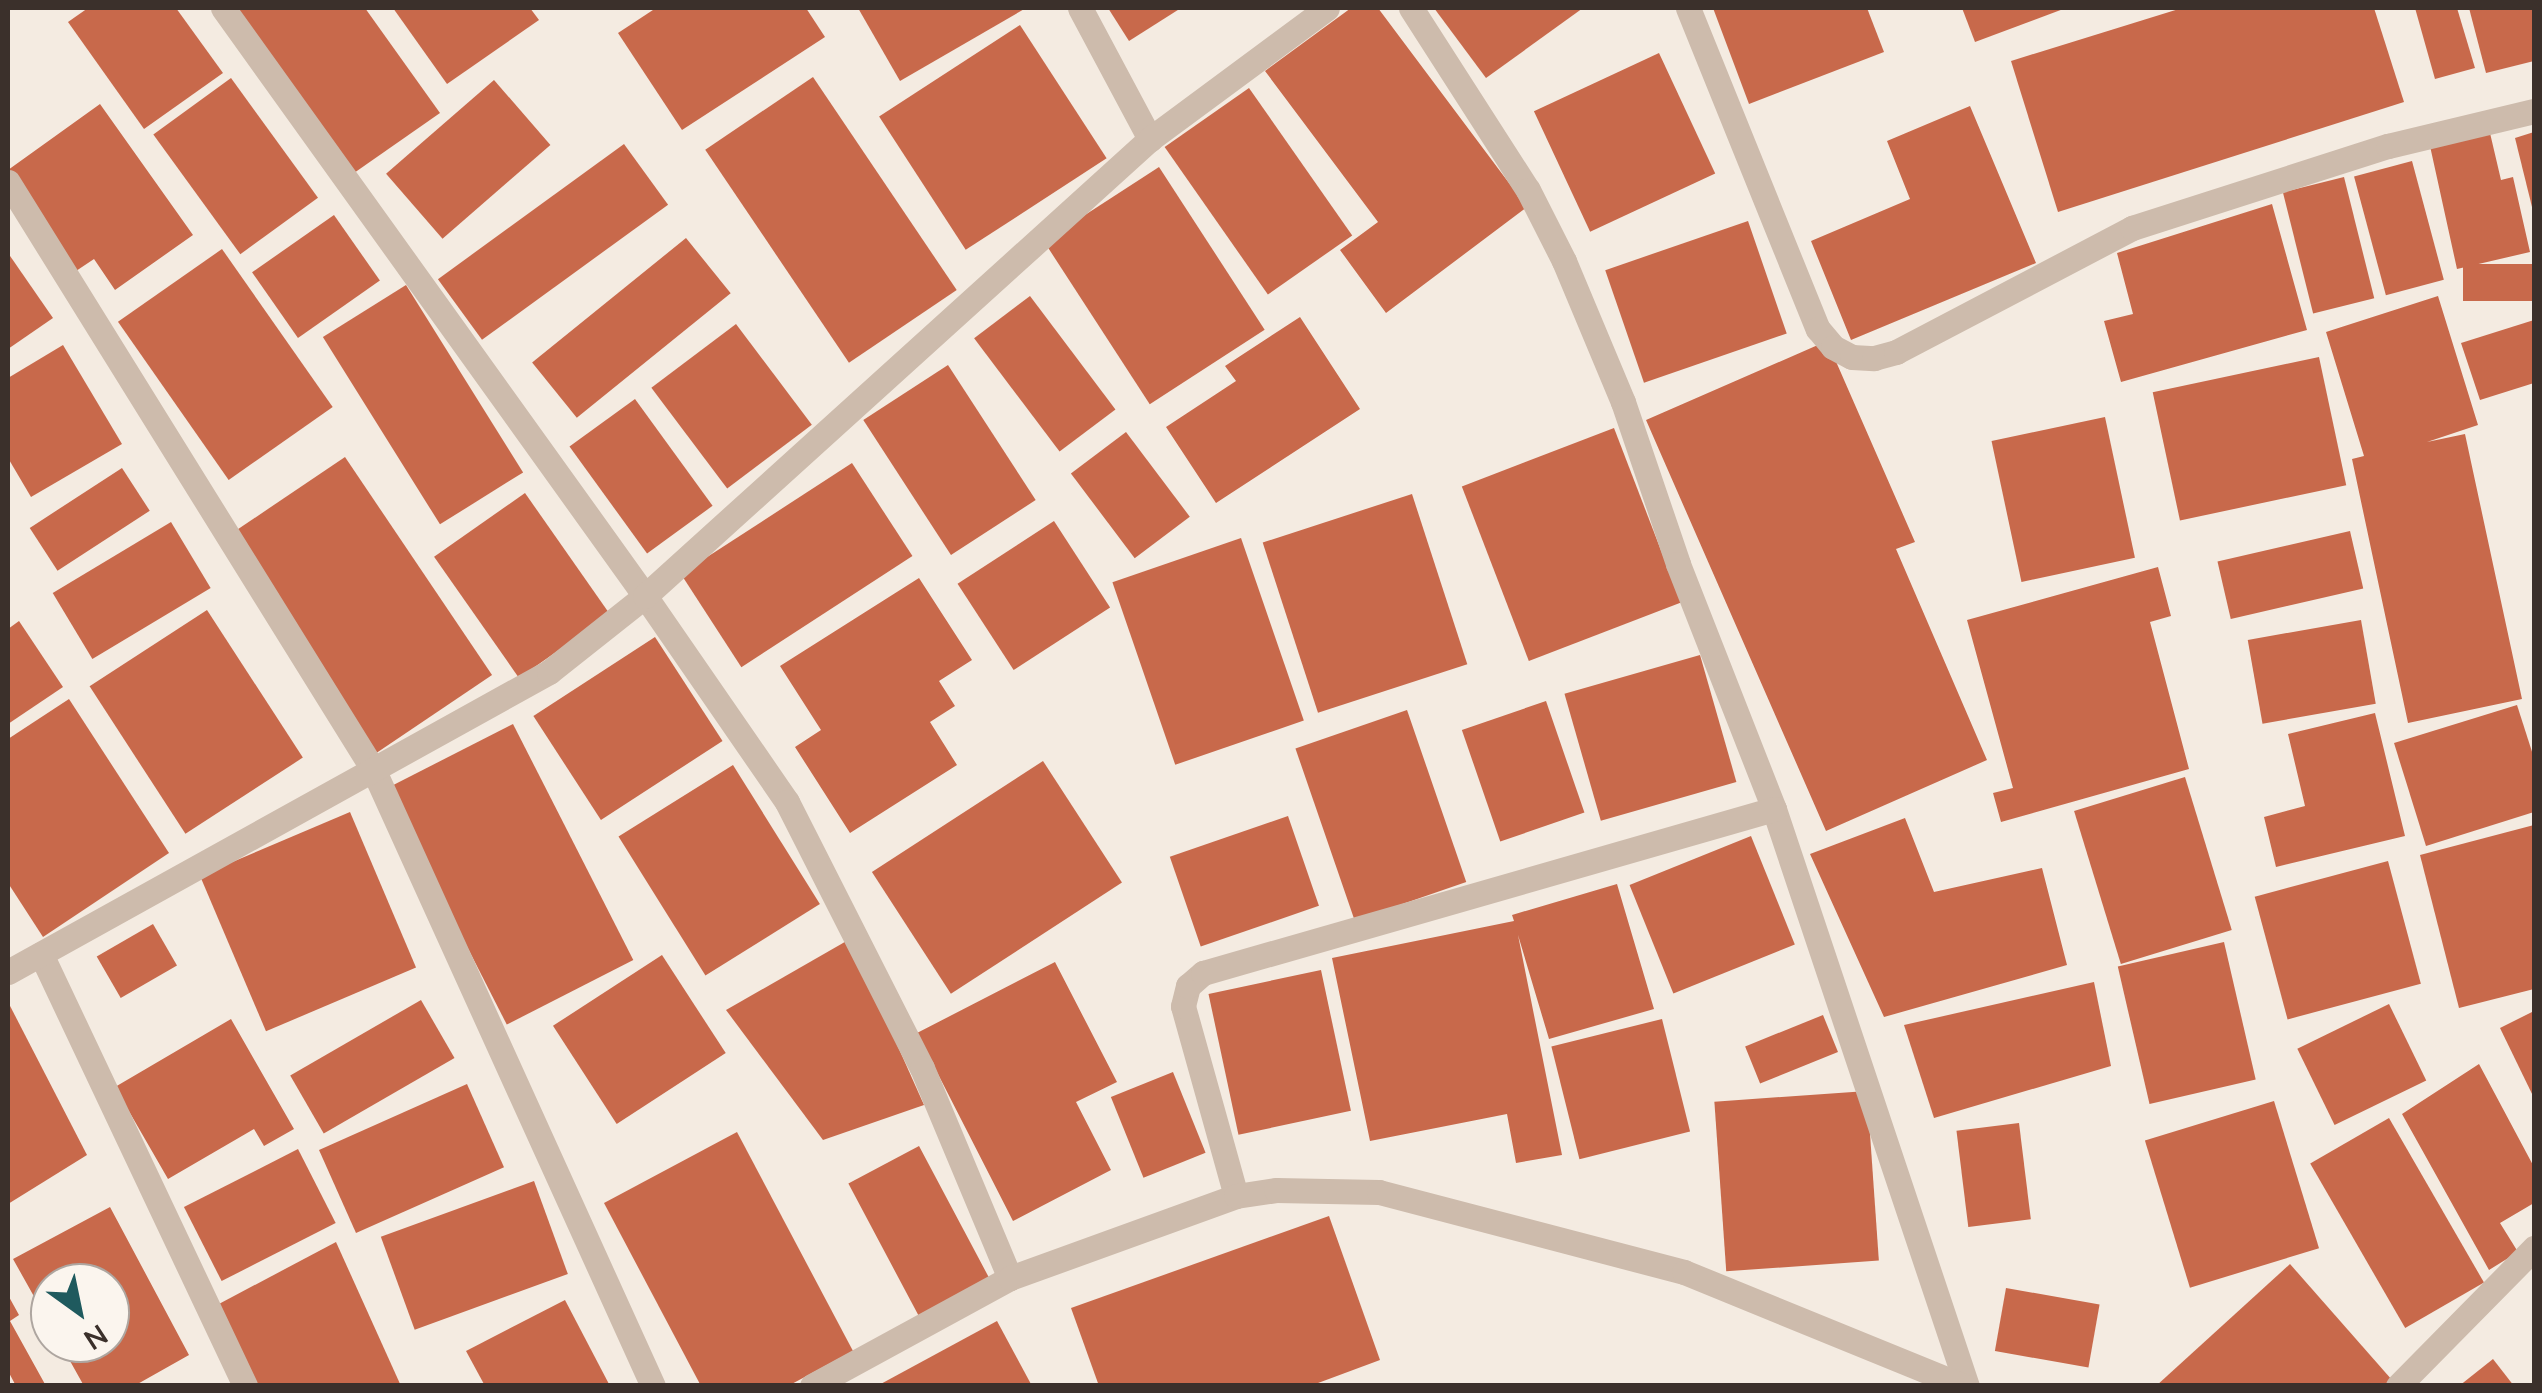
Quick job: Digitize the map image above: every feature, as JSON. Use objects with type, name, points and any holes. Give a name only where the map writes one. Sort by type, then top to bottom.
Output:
[{"type":"street","points":[[223,8],[644,596],[795,818],[922,1068],[1010,1278]]},
{"type":"street","points":[[1080,8],[1150,139]]},
{"type":"street","points":[[8,972],[549,672],[644,596],[1150,139],[1327,8]]},
{"type":"street","points":[[1411,8],[1528,190],[1564,261],[1622,402],[1678,564],[1774,809],[1965,1386]]},
{"type":"street","points":[[1688,8],[1818,329],[1832,347],[1852,357],[1874,358],[1896,352],[2132,228],[2388,146],[2534,111]]},
{"type":"street","points":[[8,182],[374,771],[653,1386]]},
{"type":"street","points":[[1236,1196],[1183,1006],[1188,986],[1204,973],[1774,809]]},
{"type":"street","points":[[41,954],[245,1386]]},
{"type":"street","points":[[812,1386],[1010,1278],[1236,1196],[1276,1190],[1379,1192],[1684,1272],[1965,1386]]},
{"type":"street","points":[[2398,1386],[2534,1248]]},
{"type":"building","points":[[88,8],[176,8],[223,73],[144,129],[68,22]]},
{"type":"building","points":[[237,8],[365,8],[440,113],[354,173]]},
{"type":"building","points":[[393,8],[530,8],[539,20],[447,84]]},
{"type":"building","points":[[656,8],[806,8],[825,37],[682,130],[618,33]]},
{"type":"building","points":[[858,8],[1026,8],[900,81]]},
{"type":"building","points":[[1108,8],[1181,8],[1129,41]]},
{"type":"building","points":[[1351,8],[1378,8],[1527,207],[1386,313],[1340,250],[1378,222],[1265,71]]},
{"type":"building","points":[[1434,8],[1583,8],[1486,78]]},
{"type":"building","points":[[1713,8],[1867,8],[1884,52],[1749,104]]},
{"type":"building","points":[[1962,8],[2066,8],[1975,42]]},
{"type":"building","points":[[2182,8],[2374,8],[2404,102],[2058,212],[2011,61]]},
{"type":"building","points":[[2415,8],[2457,8],[2475,68],[2435,79]]},
{"type":"building","points":[[2469,8],[2534,8],[2534,61],[2486,73]]},
{"type":"building","points":[[1020,25],[1107,158],[966,250],[879,116]]},
{"type":"building","points":[[1659,53],[1715,174],[1590,232],[1534,111]]},
{"type":"building","points":[[813,77],[957,290],[849,363],[705,150]]},
{"type":"building","points":[[231,78],[318,198],[240,254],[153,134]]},
{"type":"building","points":[[494,80],[550,145],[442,239],[386,174]]},
{"type":"building","points":[[1249,88],[1352,235],[1268,295],[1165,147]]},
{"type":"building","points":[[100,104],[193,235],[115,290],[94,259],[76,271],[8,170]]},
{"type":"building","points":[[1970,106],[2036,263],[1851,340],[1811,241],[1910,199],[1887,141]]},
{"type":"building","points":[[2534,132],[2534,211],[2533,211],[2515,138]]},
{"type":"building","points":[[2490,133],[2501,180],[2513,177],[2530,252],[2457,269],[2430,146]]},
{"type":"building","points":[[624,144],[668,205],[482,340],[438,279]]},
{"type":"building","points":[[2412,161],[2444,280],[2386,295],[2354,177]]},
{"type":"building","points":[[1159,167],[1265,330],[1150,404],[1044,242]]},
{"type":"building","points":[[2344,177],[2374,298],[2313,314],[2283,192]]},
{"type":"building","points":[[2272,204],[2307,330],[2121,382],[2104,321],[2133,314],[2117,253]]},
{"type":"building","points":[[334,215],[380,281],[298,338],[252,272]]},
{"type":"building","points":[[1748,221],[1787,334],[1644,383],[1605,270]]},
{"type":"building","points":[[686,238],[731,293],[577,418],[532,363]]},
{"type":"building","points":[[222,249],[333,407],[229,480],[118,322]]},
{"type":"building","points":[[8,253],[53,318],[8,349]]},
{"type":"building","points":[[2463,264],[2534,264],[2534,301],[2463,301]]},
{"type":"building","points":[[406,285],[523,472],[440,524],[323,337]]},
{"type":"building","points":[[1030,296],[1115,409],[1060,452],[974,338]]},
{"type":"building","points":[[2438,296],[2478,425],[2427,442],[2465,434],[2522,699],[2408,723],[2352,459],[2364,456],[2326,332]]},
{"type":"building","points":[[1300,317],[1360,409],[1216,503],[1166,427],[1236,381],[1225,366]]},
{"type":"building","points":[[2534,320],[2534,383],[2480,400],[2461,343]]},
{"type":"building","points":[[736,324],[812,425],[727,488],[651,388]]},
{"type":"building","points":[[1827,341],[1915,542],[1896,549],[1987,760],[1826,831],[1646,420]]},
{"type":"building","points":[[63,345],[122,444],[31,497],[8,458],[8,378]]},
{"type":"building","points":[[2319,357],[2346,485],[2180,520],[2153,392]]},
{"type":"building","points":[[948,365],[1036,500],[951,555],[863,420]]},
{"type":"building","points":[[635,399],[713,506],[647,553],[569,447]]},
{"type":"building","points":[[2105,417],[2135,558],[2021,582],[1992,441]]},
{"type":"building","points":[[1614,428],[1681,603],[1529,661],[1462,486]]},
{"type":"building","points":[[1126,432],[1190,517],[1135,558],[1071,474]]},
{"type":"building","points":[[345,457],[492,675],[376,753],[229,535]]},
{"type":"building","points":[[852,463],[912,556],[741,667],[681,574]]},
{"type":"building","points":[[122,468],[150,511],[58,571],[30,528]]},
{"type":"building","points":[[525,493],[610,614],[519,678],[434,557]]},
{"type":"building","points":[[1412,494],[1467,664],[1318,713],[1263,543]]},
{"type":"building","points":[[1054,521],[1110,607],[1014,670],[958,584]]},
{"type":"building","points":[[171,522],[211,588],[92,659],[53,593]]},
{"type":"building","points":[[2350,531],[2363,588],[2231,619],[2217,562]]},
{"type":"building","points":[[1241,538],[1304,720],[1175,765],[1112,582]]},
{"type":"building","points":[[2158,567],[2171,616],[2150,622],[2189,769],[2001,822],[1993,793],[2013,788],[1967,620]]},
{"type":"building","points":[[919,578],[972,660],[939,681],[955,706],[930,722],[957,765],[850,833],[795,747],[821,730],[780,666]]},
{"type":"building","points":[[207,610],[303,758],[185,834],[90,686]]},
{"type":"building","points":[[2361,620],[2376,704],[2263,724],[2248,640]]},
{"type":"building","points":[[19,621],[63,687],[8,724],[8,629]]},
{"type":"building","points":[[655,637],[723,741],[601,820],[533,716]]},
{"type":"building","points":[[1700,655],[1736,782],[1601,821],[1564,694]]},
{"type":"building","points":[[69,699],[169,853],[43,937],[8,883],[8,739]]},
{"type":"building","points":[[1546,701],[1584,813],[1500,842],[1462,730]]},
{"type":"building","points":[[2517,705],[2534,758],[2534,812],[2426,846],[2394,743]]},
{"type":"building","points":[[1407,710],[1466,882],[1355,921],[1295,748]]},
{"type":"building","points":[[2375,713],[2405,836],[2276,867],[2264,817],[2305,806],[2288,734]]},
{"type":"building","points":[[513,724],[633,960],[507,1025],[386,788]]},
{"type":"building","points":[[1043,761],[1122,883],[951,994],[872,872]]},
{"type":"building","points":[[733,765],[820,904],[705,976],[619,837]]},
{"type":"building","points":[[2185,777],[2232,930],[2121,964],[2074,811]]},
{"type":"building","points":[[350,812],[416,968],[266,1031],[200,876]]},
{"type":"building","points":[[1288,816],[1319,906],[1201,947],[1170,857]]},
{"type":"building","points":[[1905,818],[1934,892],[2042,868],[2067,965],[1884,1017],[1810,854]]},
{"type":"building","points":[[2534,825],[2534,989],[2459,1008],[2420,855]]},
{"type":"building","points":[[1751,836],[1795,944],[1673,994],[1630,885]]},
{"type":"building","points":[[2388,861],[2421,984],[2288,1019],[2255,897]]},
{"type":"building","points":[[1617,884],[1654,1009],[1549,1039],[1518,935],[1562,1155],[1516,1163],[1507,1114],[1370,1141],[1332,958],[1514,921],[1512,915]]},
{"type":"building","points":[[153,924],[177,966],[121,998],[97,957]]},
{"type":"building","points":[[850,939],[924,1105],[823,1140],[726,1010]]},
{"type":"building","points":[[2224,942],[2256,1079],[2150,1104],[2118,967]]},
{"type":"building","points":[[662,955],[726,1053],[617,1124],[553,1026]]},
{"type":"building","points":[[1055,962],[1117,1082],[1076,1102],[1111,1170],[1013,1221],[917,1033]]},
{"type":"building","points":[[1321,970],[1351,1111],[1238,1135],[1209,994]]},
{"type":"building","points":[[2094,982],[2111,1066],[1934,1118],[1904,1025]]},
{"type":"building","points":[[421,1000],[454,1058],[324,1134],[290,1076]]},
{"type":"building","points":[[8,1002],[87,1155],[8,1204]]},
{"type":"building","points":[[2389,1004],[2426,1080],[2335,1125],[2297,1049]]},
{"type":"building","points":[[2534,1011],[2534,1098],[2500,1028]]},
{"type":"building","points":[[1823,1015],[1838,1052],[1760,1084],[1745,1046]]},
{"type":"building","points":[[231,1019],[294,1129],[264,1146],[254,1129],[168,1179],[115,1087]]},
{"type":"building","points":[[1662,1019],[1690,1132],[1579,1159],[1551,1047]]},
{"type":"building","points":[[2479,1064],[2534,1167],[2534,1203],[2500,1223],[2518,1252],[2489,1270],[2402,1114]]},
{"type":"building","points":[[1173,1072],[1206,1153],[1143,1178],[1111,1097]]},
{"type":"building","points":[[467,1084],[504,1167],[356,1233],[319,1150]]},
{"type":"building","points":[[1867,1091],[1879,1261],[1726,1271],[1714,1102]]},
{"type":"building","points":[[2274,1101],[2319,1248],[2190,1288],[2145,1140]]},
{"type":"building","points":[[2389,1118],[2484,1283],[2405,1328],[2310,1164]]},
{"type":"building","points":[[2019,1123],[2031,1219],[1968,1227],[1956,1131]]},
{"type":"building","points":[[737,1132],[853,1351],[788,1386],[701,1386],[604,1203]]},
{"type":"building","points":[[919,1146],[991,1282],[921,1320],[848,1184]]},
{"type":"building","points":[[298,1149],[336,1223],[222,1281],[184,1207]]},
{"type":"building","points":[[534,1181],[568,1274],[415,1330],[381,1237]]},
{"type":"building","points":[[110,1207],[189,1355],[134,1386],[84,1386],[71,1363],[130,1363],[130,1263],[30,1263],[30,1289],[13,1259]]},
{"type":"building","points":[[1329,1216],[1380,1360],[1310,1386],[1099,1386],[1071,1308]]},
{"type":"building","points":[[336,1242],[401,1386],[258,1386],[217,1305]]},
{"type":"building","points":[[2290,1264],[2392,1380],[2386,1386],[2156,1386]]},
{"type":"building","points":[[2006,1288],[2100,1304],[2088,1368],[1995,1351]]},
{"type":"building","points":[[8,1295],[19,1315],[10,1321],[46,1386],[16,1386],[8,1371]]},
{"type":"building","points":[[565,1300],[610,1386],[485,1386],[466,1351]]},
{"type":"building","points":[[997,1321],[1032,1386],[877,1386]]},
{"type":"building","points":[[2493,1359],[2514,1386],[2459,1386]]}]
